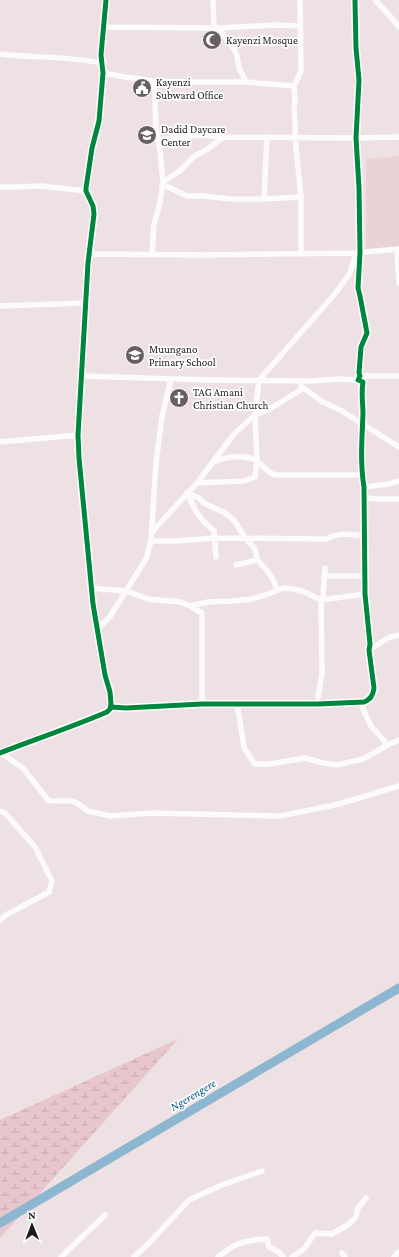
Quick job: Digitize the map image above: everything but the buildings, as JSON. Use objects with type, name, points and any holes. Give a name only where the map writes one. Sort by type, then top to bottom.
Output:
[{"type":"street","points":[[0,753],[91,719],[107,712],[111,707],[110,692],[105,675],[91,588],[78,435],[89,254],[94,210],[86,191],[92,148],[99,122],[103,72],[101,63],[106,0]]},
{"type":"street","points":[[214,0],[216,28],[238,56],[239,68],[246,82]]},
{"type":"street","points":[[300,0],[301,71],[294,86],[294,110],[301,198],[302,254]]},
{"type":"street","points":[[111,707],[126,708],[202,704],[318,704],[364,702],[370,699],[374,693],[365,594],[364,487],[362,475],[362,382],[359,378],[361,347],[368,333],[358,288],[359,188],[356,138],[359,80],[356,48],[355,0]]},
{"type":"street","points":[[375,0],[399,27]]},
{"type":"street","points":[[104,26],[216,28],[277,25],[300,26]]},
{"type":"street","points":[[0,54],[70,58],[101,63]]},
{"type":"street","points":[[103,72],[154,81],[246,82],[294,86]]},
{"type":"street","points":[[152,256],[154,224],[160,203],[162,183],[160,151],[156,128],[154,81]]},
{"type":"street","points":[[157,140],[205,135],[223,137],[399,137]]},
{"type":"street","points":[[162,183],[181,170],[194,157],[208,149],[223,137]]},
{"type":"street","points":[[264,199],[266,137]]},
{"type":"street","points":[[162,183],[187,196],[231,199],[301,198]]},
{"type":"street","points":[[0,187],[16,188],[42,186],[86,191]]},
{"type":"street","points":[[89,254],[152,256],[302,254],[358,253],[398,249],[399,283]]},
{"type":"street","points":[[197,483],[244,481],[255,477],[257,460],[255,415],[259,380],[334,295],[350,273],[358,253]]},
{"type":"street","points":[[0,306],[86,303]]},
{"type":"street","points":[[81,376],[209,380],[297,380],[399,376]]},
{"type":"street","points":[[97,629],[109,618],[146,559],[151,541],[156,463],[162,416],[171,379]]},
{"type":"street","points":[[297,380],[304,388],[321,401],[342,411],[399,447]]},
{"type":"street","points":[[152,532],[197,483],[234,434],[255,415],[272,408],[304,388]]},
{"type":"street","points":[[0,442],[78,435]]},
{"type":"street","points":[[214,462],[223,458],[243,457],[257,460],[270,474],[276,475],[362,475]]},
{"type":"street","points":[[364,487],[389,484],[399,481]]},
{"type":"street","points":[[188,493],[196,512],[204,523],[214,531],[216,538],[216,557]]},
{"type":"street","points":[[188,493],[225,513],[234,520],[245,538],[255,549],[257,560],[264,566],[277,590]]},
{"type":"street","points":[[364,498],[399,499]]},
{"type":"street","points":[[151,541],[216,538],[329,539],[335,535],[344,534],[364,536]]},
{"type":"street","points":[[236,565],[257,560]]},
{"type":"street","points":[[318,697],[322,673],[322,598],[325,568]]},
{"type":"street","points":[[324,576],[365,576]]},
{"type":"street","points":[[91,588],[126,591],[148,599],[181,602],[202,613],[202,704]]},
{"type":"street","points":[[190,606],[208,602],[252,598],[268,594],[282,588],[294,589],[322,598],[365,594]]},
{"type":"street","points":[[369,650],[388,638],[399,635]]},
{"type":"street","points":[[360,702],[371,726],[388,745]]},
{"type":"street","points":[[237,704],[244,748],[255,764],[269,764],[305,758],[337,766],[363,759],[399,740]]},
{"type":"street","points":[[0,753],[23,768],[48,800],[72,801],[88,811],[110,816],[150,814],[280,816],[339,804],[399,786]]},
{"type":"street","points":[[0,811],[5,813],[35,847],[52,881],[49,892],[6,915],[0,920]]},
{"type":"street","points":[[134,1257],[151,1241],[188,1200],[222,1185],[262,1171]]},
{"type":"street","points":[[292,1257],[304,1249],[315,1233],[332,1234],[348,1225],[356,1217],[358,1208],[366,1198]]},
{"type":"street","points":[[61,1257],[105,1215]]},
{"type":"street","points":[[218,1257],[234,1245],[251,1240],[267,1240],[269,1248],[279,1252],[283,1257]]},
{"type":"street","points":[[394,1257],[399,1252]]},
{"type":"shaded area","points":[[399,156],[399,246],[366,249],[366,159]]},
{"type":"green space","points":[[178,1039],[0,1238],[0,1120]]},
{"type":"waterway","name":"Ngerengere","points":[[0,1223],[399,988]]},
{"type":"cycle path","points":[[0,753],[107,712],[110,709],[111,704],[93,604],[78,435],[88,263],[94,214],[93,206],[86,188],[92,148],[99,121],[103,73],[101,55],[106,0]]},
{"type":"cycle path","points":[[111,707],[126,708],[202,704],[318,704],[364,702],[370,698],[373,693],[374,688],[369,650],[370,644],[365,594],[364,487],[362,460],[363,382],[358,380],[360,376],[361,347],[367,333],[358,288],[360,253],[359,188],[356,138],[359,80],[356,48],[355,0]]},
{"type":"place","name":"Kayenzi Mosque","points":[[212,40]]},
{"type":"place","name":"Kayenzi Subward Office","points":[[142,88]]},
{"type":"place","name":"Dadid Daycare Center","points":[[147,135]]},
{"type":"place","name":"Muungano Primary School","points":[[135,355]]},
{"type":"place","name":"TAG Amani Christian Church","points":[[179,398]]}]
